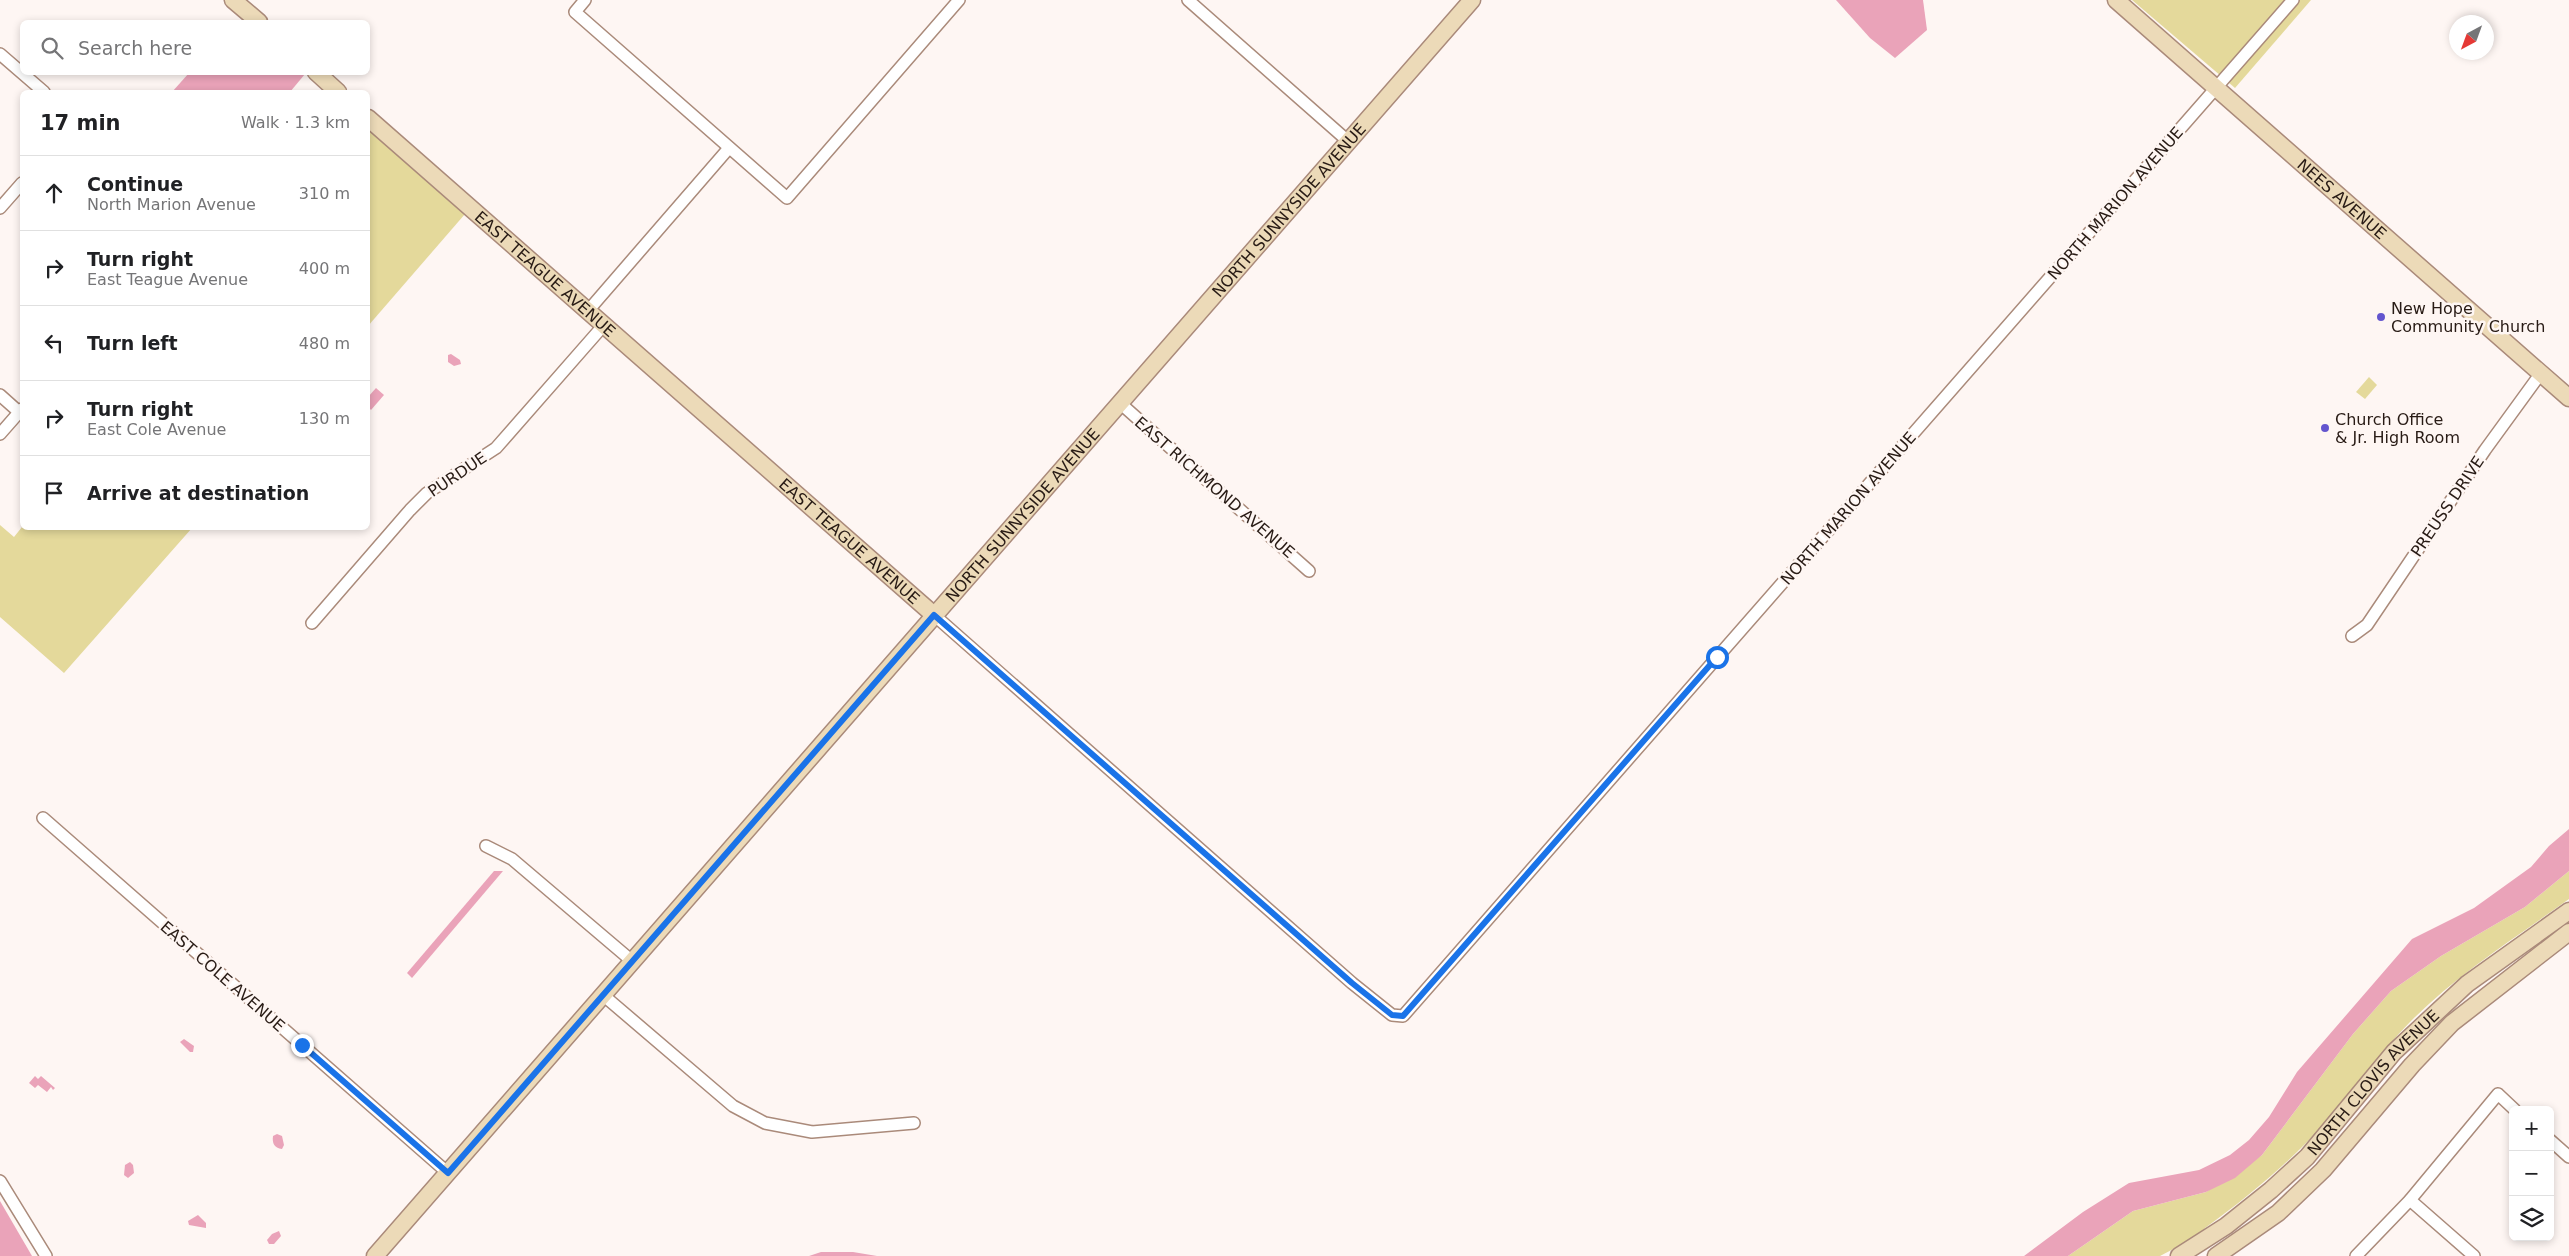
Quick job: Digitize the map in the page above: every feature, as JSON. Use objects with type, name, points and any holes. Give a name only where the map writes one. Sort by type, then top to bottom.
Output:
[{"type":"main road","points":[[233,0],[257,20]]},
{"type":"main road","name":"NORTH SUNNYSIDE AVENUE","points":[[374,1256],[1472,0]]},
{"type":"main road","name":"NEES AVENUE","points":[[2116,0],[2569,398]]},
{"type":"main road","points":[[319,75],[336,90]]},
{"type":"main road","name":"EAST TEAGUE AVENUE","points":[[370,120],[934,615]]},
{"type":"main road","name":"NORTH CLOVIS AVENUE","points":[[2186,1254],[2233,1220],[2307,1157],[2394,1052],[2467,984],[2569,911]]},
{"type":"main road","name":"NORTH CLOVIS AVENUE","points":[[2216,1256],[2278,1213],[2323,1170],[2412,1064],[2452,1023],[2569,932]]},
{"type":"street","points":[[585,0],[575,12],[786,198],[959,0]]},
{"type":"street","points":[[1188,0],[1349,142]]},
{"type":"street","name":"NORTH MARION AVENUE","points":[[1403,1016],[2294,0]]},
{"type":"street","points":[[0,54],[20,71]]},
{"type":"street","points":[[24,75],[42,90]]},
{"type":"street","points":[[587,312],[729,148]]},
{"type":"street","points":[[0,208],[20,185]]},
{"type":"street","name":"PURDUE","points":[[312,623],[414,506],[427,493],[496,448],[603,326]]},
{"type":"street","name":"PREUSS DRIVE","points":[[2352,636],[2367,625],[2485,450],[2541,373]]},
{"type":"street","points":[[0,395],[20,409]]},
{"type":"street","name":"EAST RICHMOND AVENUE","points":[[1120,404],[1309,570]]},
{"type":"street","points":[[0,434],[20,411]]},
{"type":"street","name":"EAST TEAGUE AVENUE","points":[[934,615],[1352,983],[1392,1015],[1403,1016]]},
{"type":"street","name":"EAST COLE AVENUE","points":[[43,818],[448,1173]]},
{"type":"street","points":[[486,846],[512,859],[632,961]]},
{"type":"street","points":[[603,996],[733,1106],[765,1123],[812,1132],[914,1123]]},
{"type":"street","points":[[2356,1256],[2410,1200],[2498,1094],[2512,1106]]},
{"type":"street","points":[[2554,1144],[2569,1157]]},
{"type":"street","points":[[0,1181],[46,1256]]},
{"type":"street","points":[[2410,1200],[2474,1256]]},
{"type":"shaded area","points":[[1836,0],[1923,0],[1927,30],[1895,58],[1870,38]]},
{"type":"shaded area","points":[[2132,0],[2311,0],[2235,88]]},
{"type":"shaded area","points":[[187,75],[304,75],[292,90],[174,90]]},
{"type":"shaded area","points":[[370,131],[465,214],[370,324]]},
{"type":"shaded area","points":[[451,354],[460,360],[461,364],[454,366],[448,362],[448,355]]},
{"type":"shaded area","points":[[2369,377],[2377,385],[2365,399],[2356,392]]},
{"type":"shaded area","points":[[376,388],[384,395],[371,410],[370,409],[370,395]]},
{"type":"shaded area","points":[[0,525],[14,537],[20,530],[190,530],[64,673],[0,617]]},
{"type":"shaded area","points":[[2569,829],[2569,871],[2525,907],[2441,956],[2391,991],[2353,1034],[2262,1155],[2235,1178],[2206,1192],[2133,1211],[2068,1256],[2024,1256],[2083,1212],[2129,1183],[2199,1170],[2230,1155],[2249,1140],[2269,1117],[2297,1072],[2412,939],[2474,908],[2531,867],[2549,846]]},
{"type":"shaded area","points":[[494,871],[503,871],[412,978],[407,973]]},
{"type":"shaded area","points":[[2569,871],[2569,899],[2467,972],[2428,1005],[2399,1033],[2316,1133],[2239,1203],[2205,1228],[2200,1235],[2160,1256],[2068,1256],[2133,1211],[2206,1192],[2262,1155],[2353,1034],[2391,991],[2441,956],[2525,907]]},
{"type":"shaded area","points":[[184,1039],[194,1046],[193,1052],[190,1052],[180,1042]]},
{"type":"shaded area","points":[[35,1076],[38,1079],[41,1076],[55,1088],[53,1090],[51,1087],[47,1092],[38,1085],[35,1088],[29,1083]]},
{"type":"shaded area","points":[[277,1134],[282,1136],[284,1145],[282,1149],[277,1148],[273,1143],[273,1136]]},
{"type":"shaded area","points":[[130,1162],[133,1165],[134,1173],[128,1178],[124,1175],[125,1165]]},
{"type":"shaded area","points":[[0,1201],[32,1256],[0,1256]]},
{"type":"shaded area","points":[[198,1215],[206,1223],[206,1228],[189,1225],[188,1221]]},
{"type":"shaded area","points":[[279,1231],[281,1236],[274,1244],[269,1244],[267,1240],[272,1234]]},
{"type":"shaded area","points":[[821,1252],[853,1252],[877,1256],[809,1256]]},
{"type":"place","name":"New Hope Community Church","points":[[2381,317]]},
{"type":"place","name":"Church Office & Jr. High Room","points":[[2325,428]]},
{"type":"route","points":[[302,1045],[448,1173],[934,615],[1352,983],[1392,1015],[1403,1016],[1717,657]]}]
